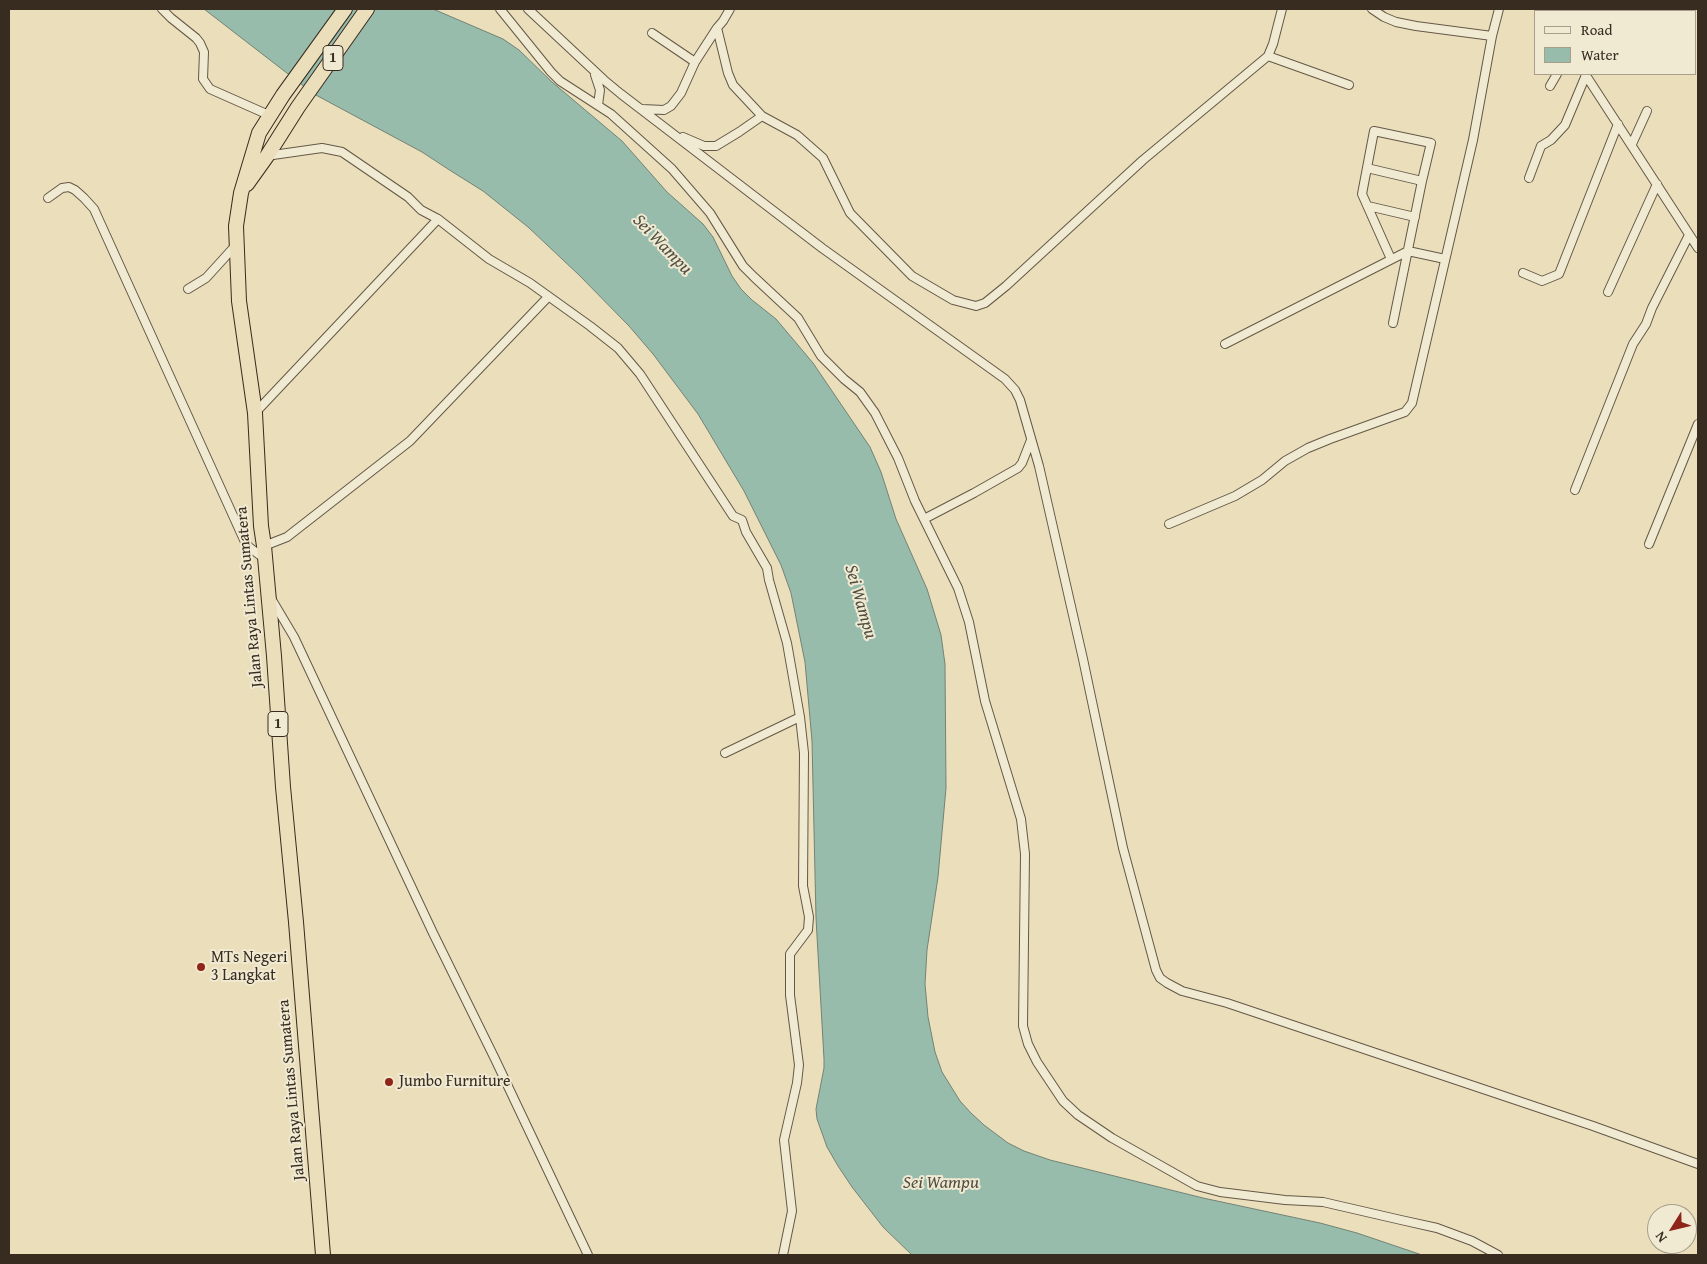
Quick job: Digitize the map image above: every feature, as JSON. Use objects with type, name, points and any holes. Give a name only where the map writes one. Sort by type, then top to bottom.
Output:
[{"type":"highway","name":"Jalan Raya Lintas Sumatera","points":[[323,1255],[265,552],[261,526],[255,413],[239,301],[236,226],[240,193],[259,133],[283,95],[345,9]]},
{"type":"highway","name":"1","points":[[240,193],[267,156],[298,106],[367,9]]},
{"type":"street","points":[[162,9],[200,43],[204,52],[203,79],[210,88],[271,116]]},
{"type":"street","points":[[500,9],[560,81],[598,104],[632,131],[672,169],[710,213],[744,266],[798,318],[820,356],[860,392],[875,413],[958,588],[969,622],[985,701],[1021,819],[1025,854],[1023,1026],[1028,1044],[1037,1062],[1063,1101],[1078,1115],[1112,1138],[1197,1186],[1220,1192],[1285,1200],[1323,1202],[1428,1226],[1472,1241],[1498,1255]]},
{"type":"street","points":[[528,9],[610,85],[806,236],[1006,379],[1015,390],[1020,400],[1039,466],[1123,848],[1156,970],[1160,978],[1182,991],[1227,1003],[1584,1123],[1698,1164]]},
{"type":"street","points":[[642,109],[664,110],[671,106],[681,93],[695,62],[717,28],[724,21],[730,9]]},
{"type":"street","points":[[717,28],[732,85],[762,116],[797,135],[816,151],[828,166],[850,213],[912,276],[953,300],[976,306],[985,303],[1006,286],[1143,160],[1268,56],[1282,9]]},
{"type":"street","points":[[1372,9],[1396,22],[1492,36]]},
{"type":"street","points":[[1170,524],[1235,496],[1262,480],[1285,461],[1308,448],[1405,412],[1412,404],[1473,140],[1492,36],[1499,9]]},
{"type":"street","points":[[652,33],[695,62]]},
{"type":"street","points":[[1268,56],[1349,85]]},
{"type":"street","points":[[590,67],[599,84],[598,104]]},
{"type":"street","points":[[1550,86],[1556,75]]},
{"type":"street","points":[[1529,178],[1541,146],[1551,140],[1565,125],[1585,75]]},
{"type":"street","points":[[1586,75],[1698,248]]},
{"type":"street","points":[[1632,144],[1647,111]]},
{"type":"street","points":[[672,132],[704,146],[716,146],[762,116]]},
{"type":"street","points":[[1523,273],[1542,281],[1559,274],[1618,124]]},
{"type":"street","points":[[1391,259],[1362,194],[1374,131],[1431,143],[1393,323]]},
{"type":"street","points":[[252,156],[267,156],[322,148],[342,152],[408,197],[421,210],[438,219],[489,259],[530,283],[618,348],[640,374],[733,516],[742,520],[746,532],[767,568],[787,643],[800,717],[804,753],[803,886],[810,917],[808,930],[790,954],[790,994],[799,1064],[797,1083],[784,1140],[792,1211],[783,1255]]},
{"type":"street","points":[[1367,168],[1422,181]]},
{"type":"street","points":[[1608,292],[1657,184]]},
{"type":"street","points":[[48,198],[62,188],[69,187],[84,198],[94,210],[245,542],[249,547],[265,552],[410,441],[548,297]]},
{"type":"street","points":[[1368,206],[1415,217]]},
{"type":"street","points":[[255,413],[438,219]]},
{"type":"street","points":[[1575,490],[1633,344],[1646,324],[1652,308],[1689,235]]},
{"type":"street","points":[[188,289],[206,278],[236,245]]},
{"type":"street","points":[[1225,344],[1408,250],[1445,259]]},
{"type":"street","points":[[1649,544],[1698,424]]},
{"type":"street","points":[[924,519],[1018,468],[1022,463],[1031,440]]},
{"type":"street","points":[[268,594],[294,637],[428,925],[588,1255]]},
{"type":"street","points":[[725,753],[800,717]]},
{"type":"water","name":"Sei Wampu","points":[[204,9],[433,9],[503,39],[519,50],[552,82],[622,141],[667,192],[703,224],[713,237],[732,276],[741,289],[776,319],[813,363],[870,447],[881,472],[896,519],[927,589],[941,635],[945,664],[946,788],[938,877],[927,950],[925,984],[928,1017],[935,1052],[942,1072],[960,1101],[971,1113],[1008,1143],[1050,1160],[1203,1198],[1320,1223],[1357,1233],[1422,1255],[912,1255],[883,1227],[838,1166],[827,1147],[817,1119],[816,1109],[824,1059],[816,918],[812,741],[805,662],[791,593],[781,565],[744,491],[698,414],[653,354],[629,326],[579,275],[528,227],[483,191],[422,152],[314,94]]},
{"type":"place","name":"MTs Negeri 3 Langkat","points":[[201,967]]},
{"type":"place","name":"Jumbo Furniture","points":[[389,1082]]}]
